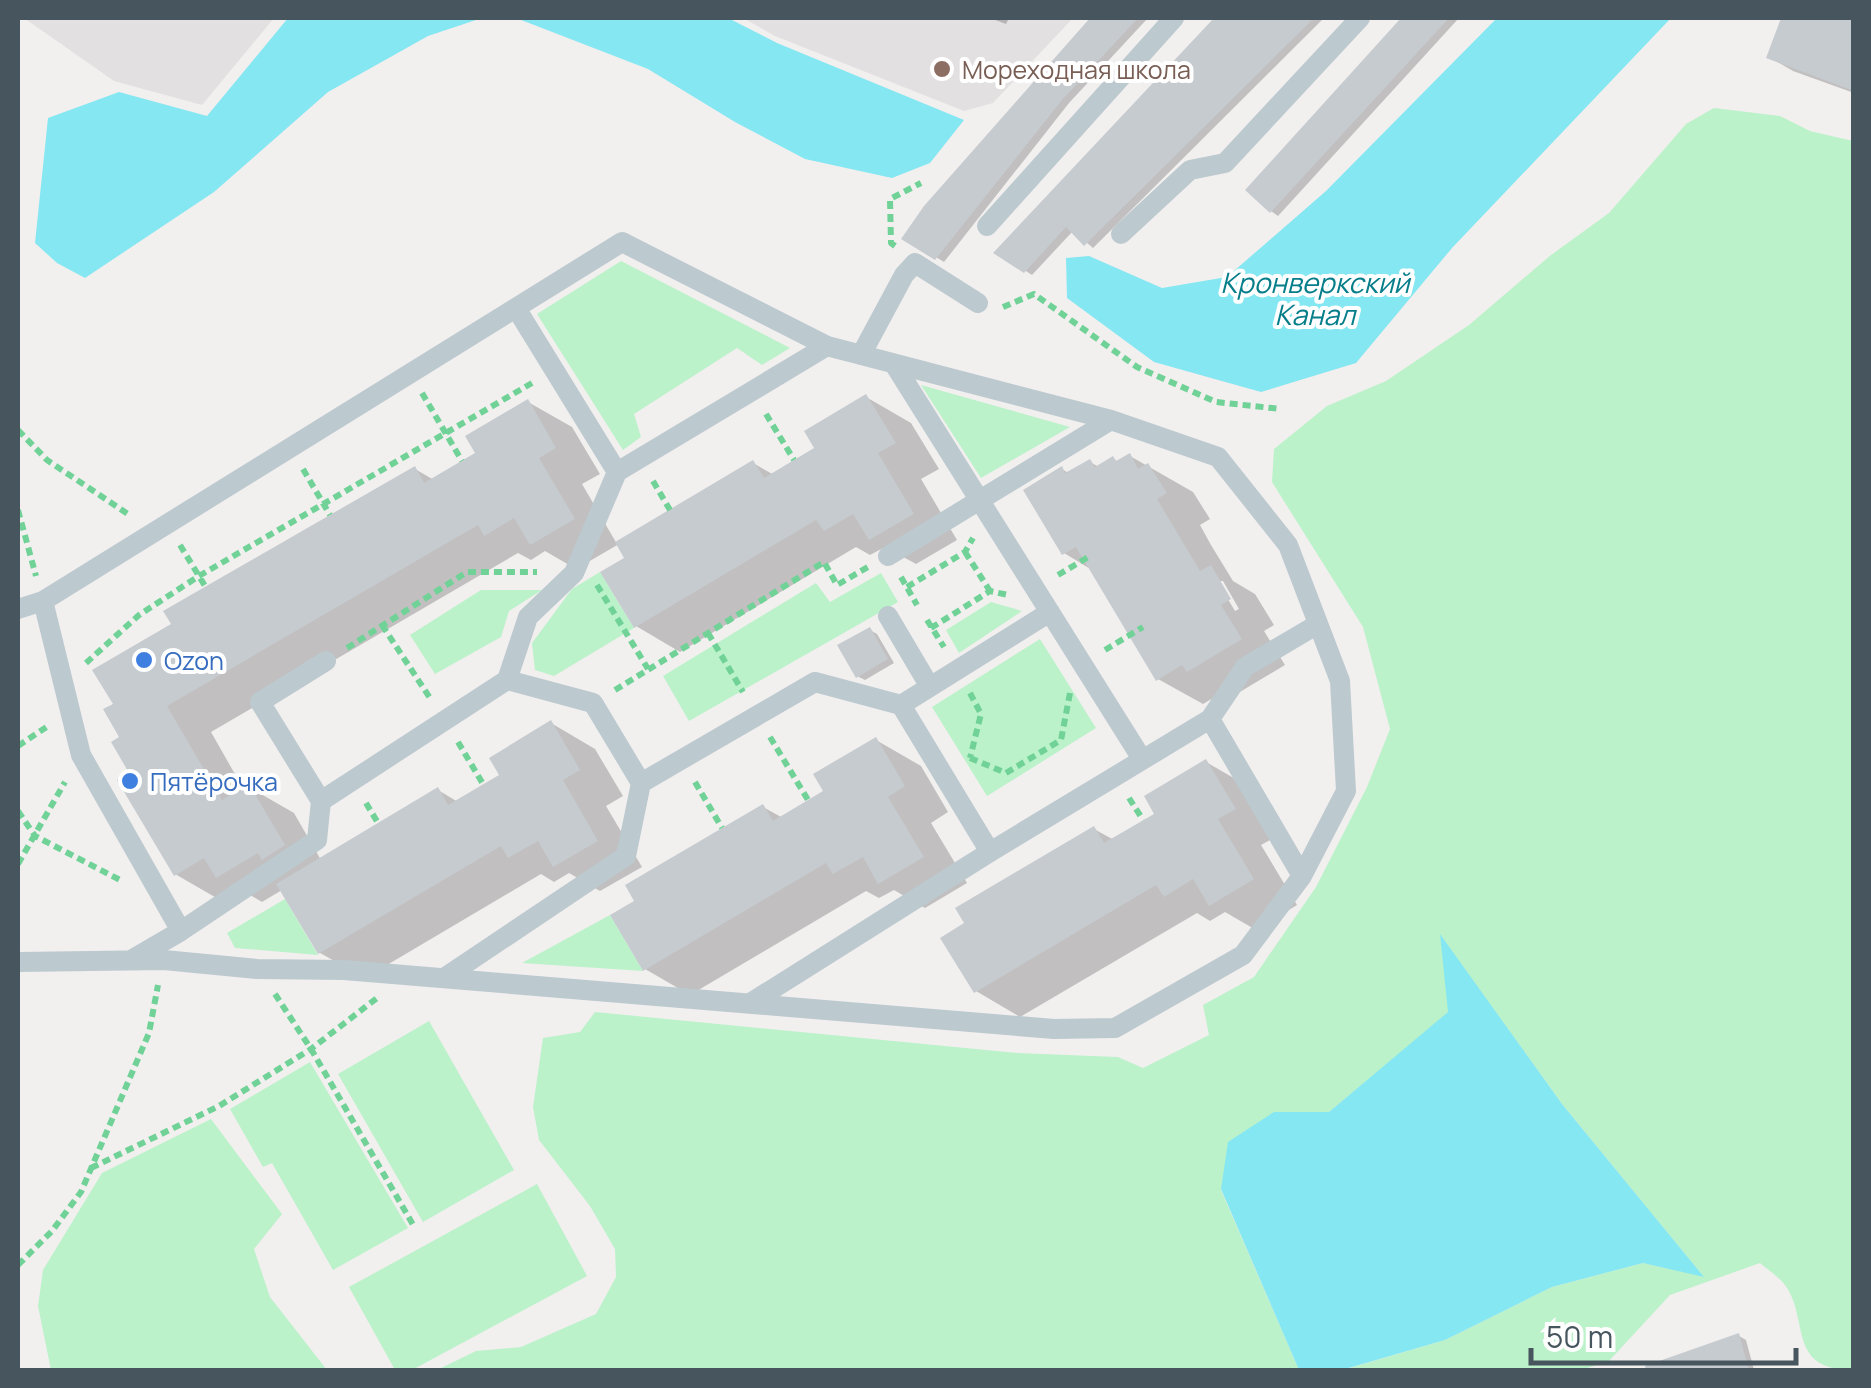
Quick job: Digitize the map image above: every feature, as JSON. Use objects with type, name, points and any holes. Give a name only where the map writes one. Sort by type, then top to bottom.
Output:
[{"type":"lane","points":[[987,226],[1174,18]]},
{"type":"lane","points":[[1122,234],[1190,170],[1225,163],[1360,18]]},
{"type":"lane","points":[[18,610],[43,600],[622,242],[827,346],[1111,420],[1218,457],[1288,545],[1340,681],[1346,791],[1302,876],[1244,955],[1114,1028],[1054,1029],[444,978],[164,960],[18,962]]},
{"type":"lane","points":[[861,355],[904,275],[915,263],[978,303]]},
{"type":"lane","points":[[516,308],[617,472]]},
{"type":"lane","points":[[321,801],[507,680],[528,616],[577,566],[617,472],[827,346]]},
{"type":"lane","points":[[894,364],[1142,759]]},
{"type":"lane","points":[[888,556],[984,506],[1111,420]]},
{"type":"lane","points":[[43,600],[81,755],[182,931]]},
{"type":"lane","points":[[901,705],[1047,607]]},
{"type":"lane","points":[[888,616],[930,687]]},
{"type":"lane","points":[[752,1002],[1210,720],[1246,666],[1318,624]]},
{"type":"lane","points":[[131,960],[182,931],[317,840],[321,801],[260,702],[326,661]]},
{"type":"lane","points":[[444,978],[626,856],[641,783],[593,702],[507,680]]},
{"type":"lane","points":[[641,783],[816,682],[901,705],[990,852]]},
{"type":"lane","points":[[1210,720],[1302,876]]},
{"type":"path","points":[[915,263],[891,243],[890,199],[921,183]]},
{"type":"path","points":[[978,303],[998,309],[1034,294],[1137,367],[1216,402],[1281,409]]},
{"type":"path","points":[[64,689],[81,668],[139,615],[554,370]]},
{"type":"path","points":[[410,373],[462,461]]},
{"type":"path","points":[[751,391],[794,460]]},
{"type":"path","points":[[18,430],[47,460],[160,527],[205,586]]},
{"type":"path","points":[[290,447],[330,515]]},
{"type":"path","points":[[906,587],[966,552],[984,506]]},
{"type":"path","points":[[18,510],[43,600]]},
{"type":"path","points":[[966,552],[990,591],[1047,607]]},
{"type":"path","points":[[593,702],[824,562],[837,585],[888,556]]},
{"type":"path","points":[[1078,563],[1090,556]]},
{"type":"path","points":[[326,661],[467,572],[577,566],[648,669]]},
{"type":"path","points":[[932,628],[990,591]]},
{"type":"path","points":[[1121,641],[1143,627]]},
{"type":"path","points":[[708,633],[808,800]]},
{"type":"path","points":[[944,775],[970,758],[1006,773],[1062,740],[1068,694],[1092,679]]},
{"type":"path","points":[[18,864],[81,755]]},
{"type":"path","points":[[681,760],[722,828]]},
{"type":"path","points":[[18,811],[35,836],[166,905]]},
{"type":"path","points":[[18,1265],[52,1231],[81,1192],[149,1032],[164,960]]},
{"type":"path","points":[[257,968],[311,1049],[414,1228]]},
{"type":"path","points":[[91,1168],[219,1106],[311,1049],[386,991]]},
{"type":"shaded area","points":[[24,18],[274,18],[202,105],[114,81]]},
{"type":"shaded area","name":"Мореходная школа","points":[[743,18],[1073,18],[993,103],[964,111],[775,36]]},
{"type":"green space","points":[[1714,108],[1780,116],[1810,131],[1853,141],[1853,1370],[1832,1368],[1818,1362],[1809,1352],[1792,1298],[1783,1282],[1760,1263],[1670,1295],[1608,1362],[1580,1370],[1343,1370],[1445,1340],[1552,1287],[1643,1263],[1703,1276],[1562,1104],[1441,936],[1449,1012],[1329,1112],[1274,1112],[1221,1190],[1299,1370],[437,1370],[476,1351],[521,1347],[596,1314],[616,1277],[615,1249],[590,1206],[539,1140],[533,1107],[543,1038],[580,1032],[595,1012],[1017,1053],[1118,1057],[1143,1068],[1209,1035],[1203,1005],[1254,977],[1316,887],[1367,787],[1390,729],[1363,627],[1272,482],[1274,449],[1327,406],[1386,381],[1469,325],[1551,255],[1609,213],[1686,124]]},
{"type":"green space","points":[[621,261],[790,348],[762,365],[737,348],[634,414],[641,437],[623,450],[537,314]]},
{"type":"green space","points":[[921,385],[1070,427],[981,478]]},
{"type":"green space","points":[[600,572],[634,628],[554,676],[535,670],[532,643],[572,589]]},
{"type":"green space","points":[[881,573],[898,602],[689,721],[663,676],[816,583],[830,602]]},
{"type":"green space","points":[[481,590],[542,590],[509,611],[501,637],[435,674],[410,635]]},
{"type":"green space","points":[[991,602],[1022,611],[959,653],[946,630]]},
{"type":"green space","points":[[1040,639],[1096,728],[987,796],[932,707]]},
{"type":"green space","points":[[285,899],[318,955],[235,948],[227,933]]},
{"type":"green space","points":[[610,915],[643,971],[522,963]]},
{"type":"green space","points":[[429,1021],[514,1170],[423,1222],[338,1074]]},
{"type":"green space","points":[[310,1062],[408,1228],[333,1270],[272,1163],[263,1167],[230,1109]]},
{"type":"green space","points":[[211,1119],[282,1214],[254,1249],[270,1297],[327,1370],[51,1370],[38,1306],[43,1270],[102,1173]]},
{"type":"green space","points":[[537,1184],[587,1276],[412,1370],[395,1370],[349,1287]]},
{"type":"water","points":[[288,18],[482,18],[428,36],[328,92],[214,192],[85,278],[57,263],[35,243],[48,118],[119,92],[207,116]]},
{"type":"water","points":[[516,18],[728,18],[777,43],[964,120],[930,163],[892,178],[805,159],[648,69]]},
{"type":"water","name":"Кронверкский Канал","points":[[1497,18],[1671,18],[1452,248],[1356,363],[1261,392],[1154,362],[1067,298],[1066,258],[1089,256],[1162,288],[1227,277],[1326,191]]},
{"type":"water","points":[[1440,934],[1562,1104],[1704,1277],[1643,1263],[1552,1287],[1445,1340],[1342,1370],[1299,1370],[1221,1189],[1228,1142],[1274,1112],[1329,1112],[1448,1012]]},
{"type":"building","points":[[1090,18],[1138,18],[1062,100],[935,260],[901,239],[924,206]]},
{"type":"building","points":[[1214,18],[1314,18],[1084,246],[1066,227],[1024,273],[993,253]]},
{"type":"building","points":[[1401,18],[1449,18],[1270,213],[1245,190]]},
{"type":"building","points":[[1781,18],[1854,18],[1854,91],[1766,58]]},
{"type":"building","points":[[866,394],[896,443],[878,453],[914,514],[869,540],[853,514],[824,531],[816,520],[634,628],[600,572],[624,558],[615,542],[753,460],[764,478],[814,448],[804,431]]},
{"type":"building","points":[[528,399],[556,448],[539,458],[575,519],[530,545],[514,518],[484,536],[478,525],[167,706],[222,800],[249,784],[285,845],[262,860],[258,853],[216,878],[204,858],[174,876],[117,780],[129,773],[111,742],[119,737],[103,709],[113,704],[92,670],[171,624],[163,611],[415,466],[424,483],[475,453],[465,436]]},
{"type":"building","points":[[1130,453],[1138,469],[1148,463],[1167,493],[1157,499],[1200,571],[1211,565],[1231,599],[1221,605],[1242,639],[1187,672],[1182,665],[1156,681],[1076,547],[1062,555],[1023,490],[1062,466],[1065,473],[1090,459],[1095,467],[1113,456],[1116,461]]},
{"type":"building","points":[[870,627],[888,659],[856,678],[837,645]]},
{"type":"building","points":[[551,720],[580,770],[563,780],[598,841],[553,867],[538,841],[508,858],[501,846],[318,954],[276,884],[438,787],[448,805],[499,775],[489,758]]},
{"type":"building","points":[[876,737],[905,786],[888,797],[924,857],[878,884],[863,857],[833,874],[826,863],[643,971],[610,915],[634,901],[625,885],[763,804],[773,821],[823,791],[813,774]]},
{"type":"building","points":[[1206,759],[1236,809],[1218,819],[1254,879],[1209,906],[1193,879],[1164,897],[1156,885],[974,993],[940,938],[964,923],[955,908],[1094,826],[1104,843],[1154,814],[1144,796]]},
{"type":"building","points":[[1739,1333],[1749,1370],[1646,1370],[1645,1366]]},
{"type":"place","name":"Мореходная школа","points":[[942,69]]},
{"type":"place","name":"Ozon","points":[[144,660]]},
{"type":"place","name":"Пятёрочка","points":[[130,781]]}]
